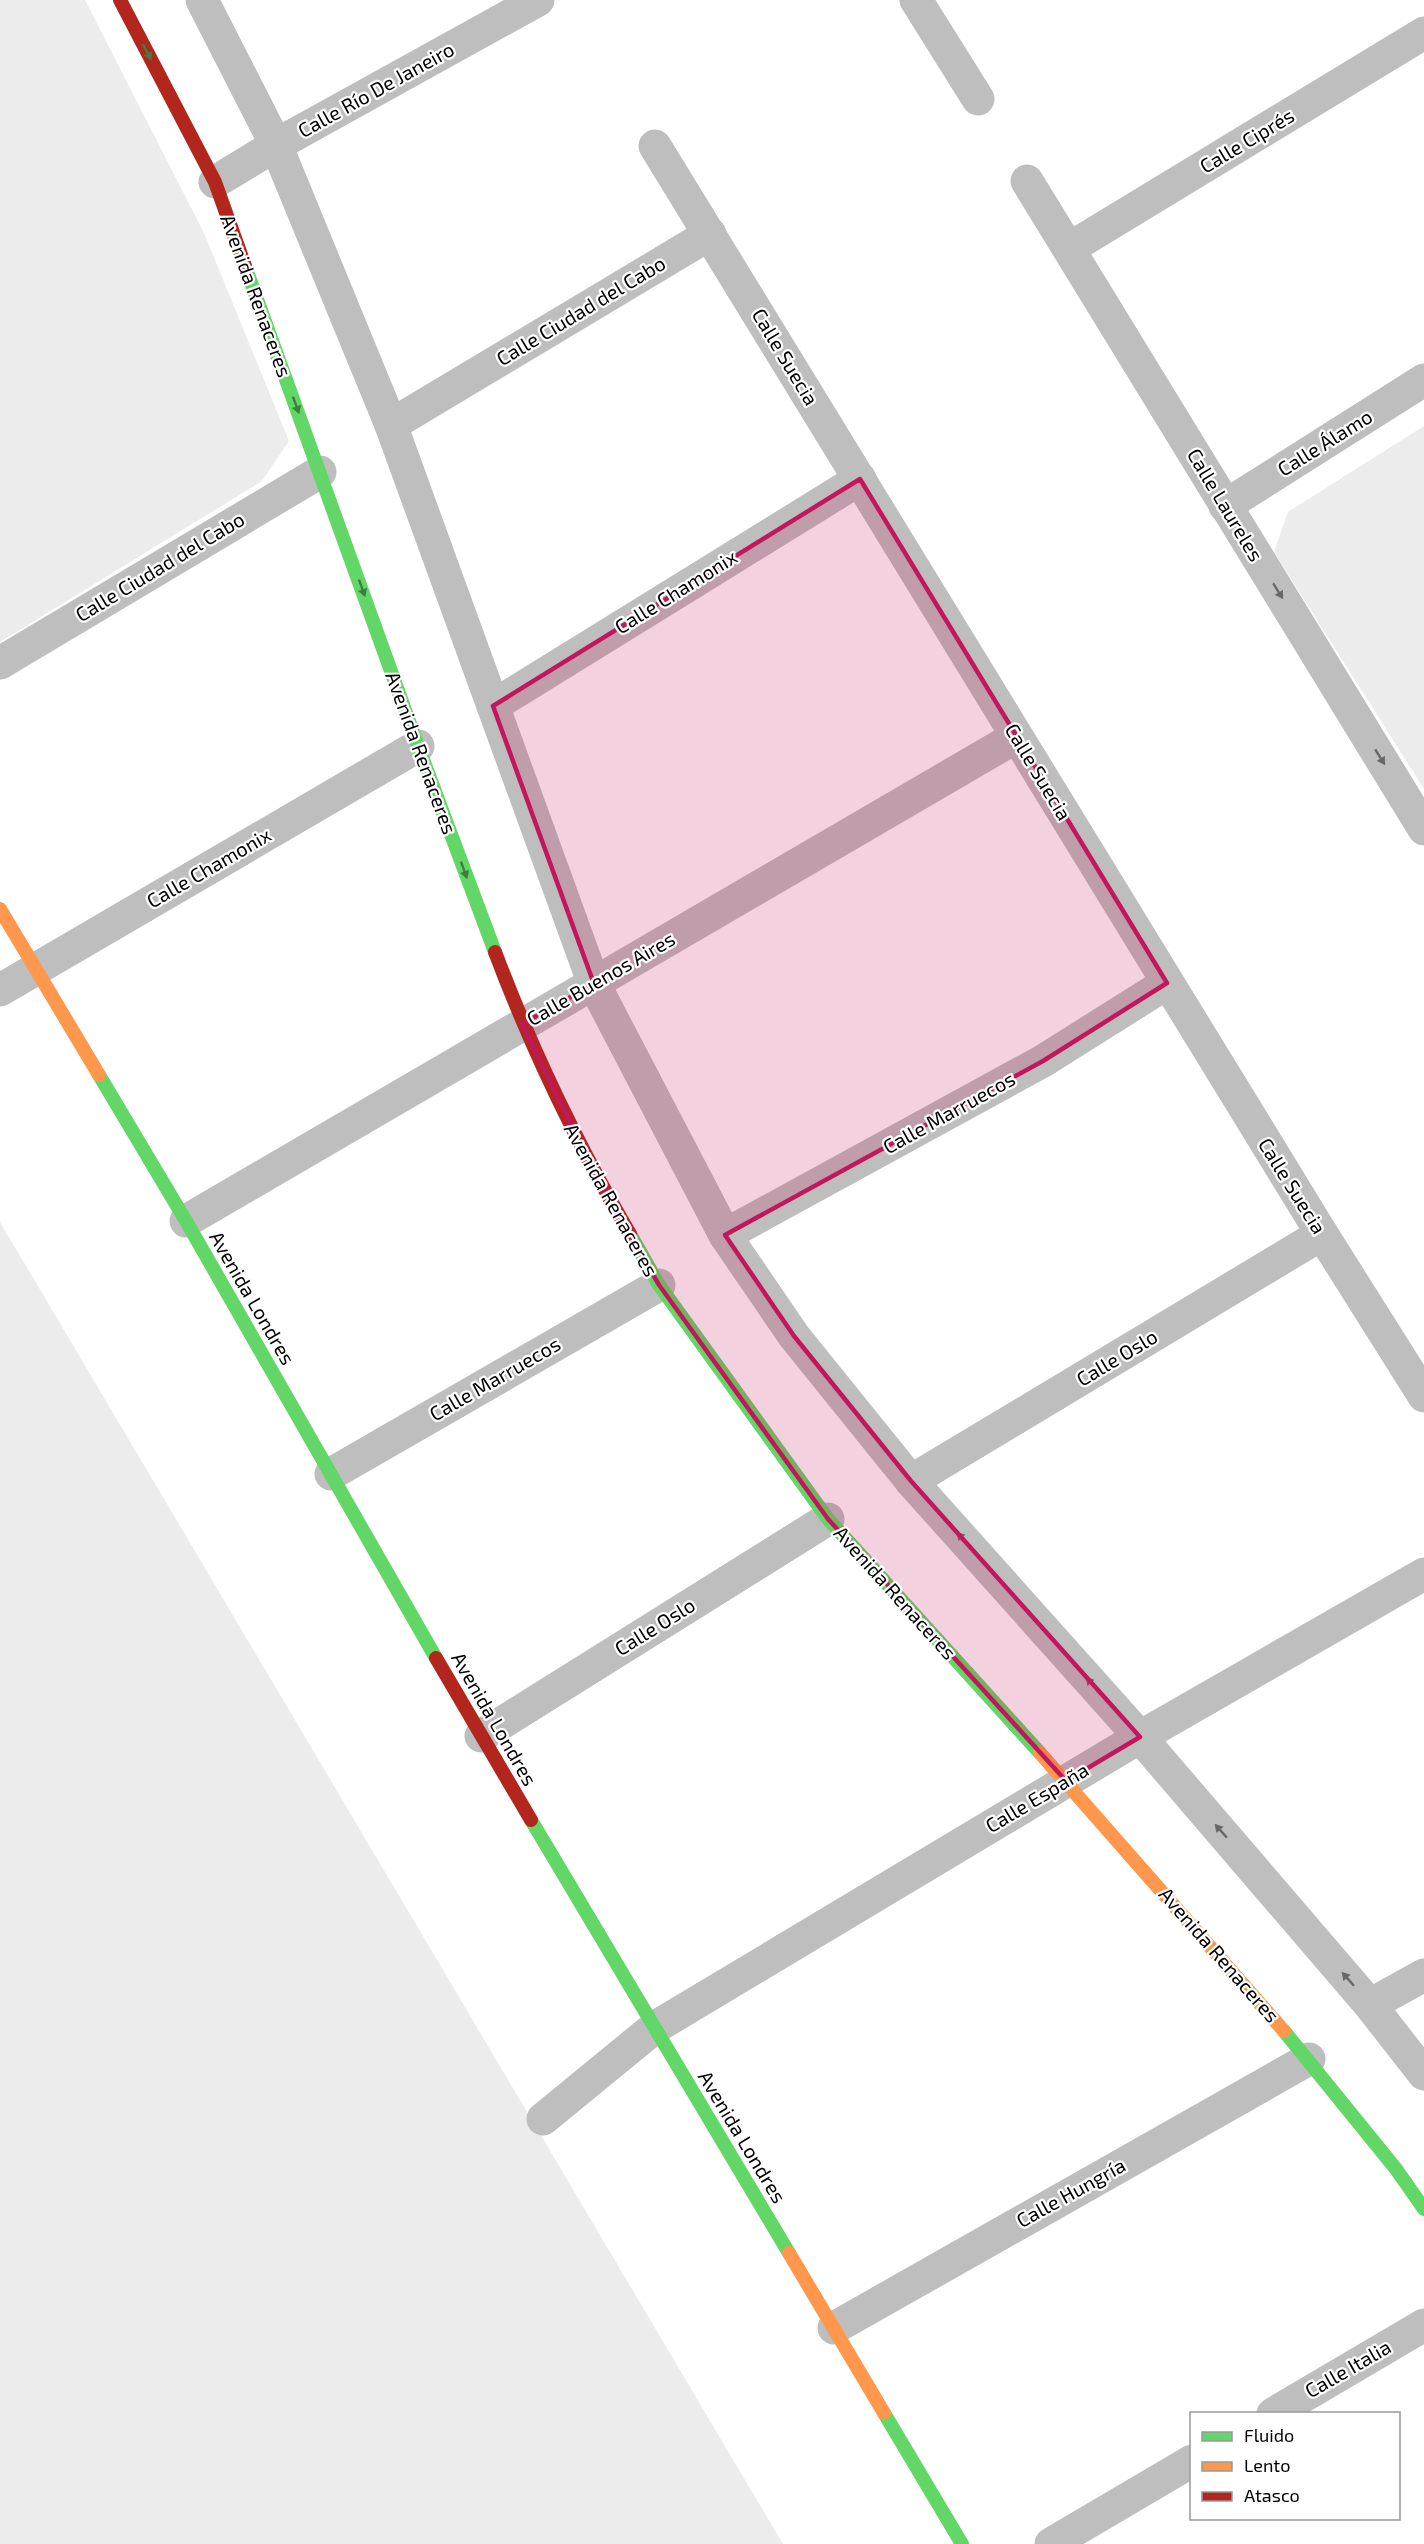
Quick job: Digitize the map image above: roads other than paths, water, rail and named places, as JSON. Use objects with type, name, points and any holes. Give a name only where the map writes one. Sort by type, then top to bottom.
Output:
[{"type":"street","name":"Avenida Renaceres","points":[[120,0],[215,182],[418,746],[522,1024],[598,1180],[659,1285],[828,1519],[1066,1781],[1309,2059],[1396,2169],[1424,2209]]},
{"type":"street","points":[[202,0],[276,145],[391,425],[594,984],[725,1235],[794,1336],[911,1481],[1140,1737],[1370,2005],[1424,2074]]},
{"type":"street","name":"Calle Río De Janeiro","points":[[215,182],[276,145],[538,0]]},
{"type":"street","points":[[916,0],[978,99]]},
{"type":"street","name":"Calle Ciprés","points":[[1070,248],[1424,33]]},
{"type":"street","name":"Calle Suecia","points":[[655,146],[1167,983],[1424,1396]]},
{"type":"street","name":"Calle Laureles","points":[[1027,180],[1424,829]]},
{"type":"street","name":"Calle Ciudad del Cabo","points":[[391,425],[710,234]]},
{"type":"street","name":"Calle Álamo","points":[[1225,506],[1424,380]]},
{"type":"street","name":"Calle Ciudad del Cabo","points":[[0,663],[320,472]]},
{"type":"street","name":"Calle Chamonix","points":[[493,706],[860,478]]},
{"type":"street","name":"Calle Buenos Aires","points":[[186,1221],[1016,737]]},
{"type":"street","name":"Calle Chamonix","points":[[0,990],[418,746]]},
{"type":"street","name":"Avenida Londres","points":[[0,909],[186,1221],[482,1736],[962,2544]]},
{"type":"street","name":"Calle Marruecos","points":[[725,1235],[1043,1061],[1167,983]]},
{"type":"street","name":"Calle Oslo","points":[[911,1481],[1322,1234]]},
{"type":"street","name":"Calle Marruecos","points":[[331,1474],[659,1285]]},
{"type":"street","name":"Calle Oslo","points":[[482,1736],[828,1519]]},
{"type":"street","name":"Calle España","points":[[543,2119],[654,2028],[1140,1737],[1424,1574]]},
{"type":"street","points":[[1370,2005],[1424,1975]]},
{"type":"street","name":"Calle Hungría","points":[[834,2328],[1309,2059]]},
{"type":"street","name":"Calle Italia","points":[[1276,2412],[1424,2325]]},
{"type":"street","points":[[1051,2544],[1190,2462]]}]
